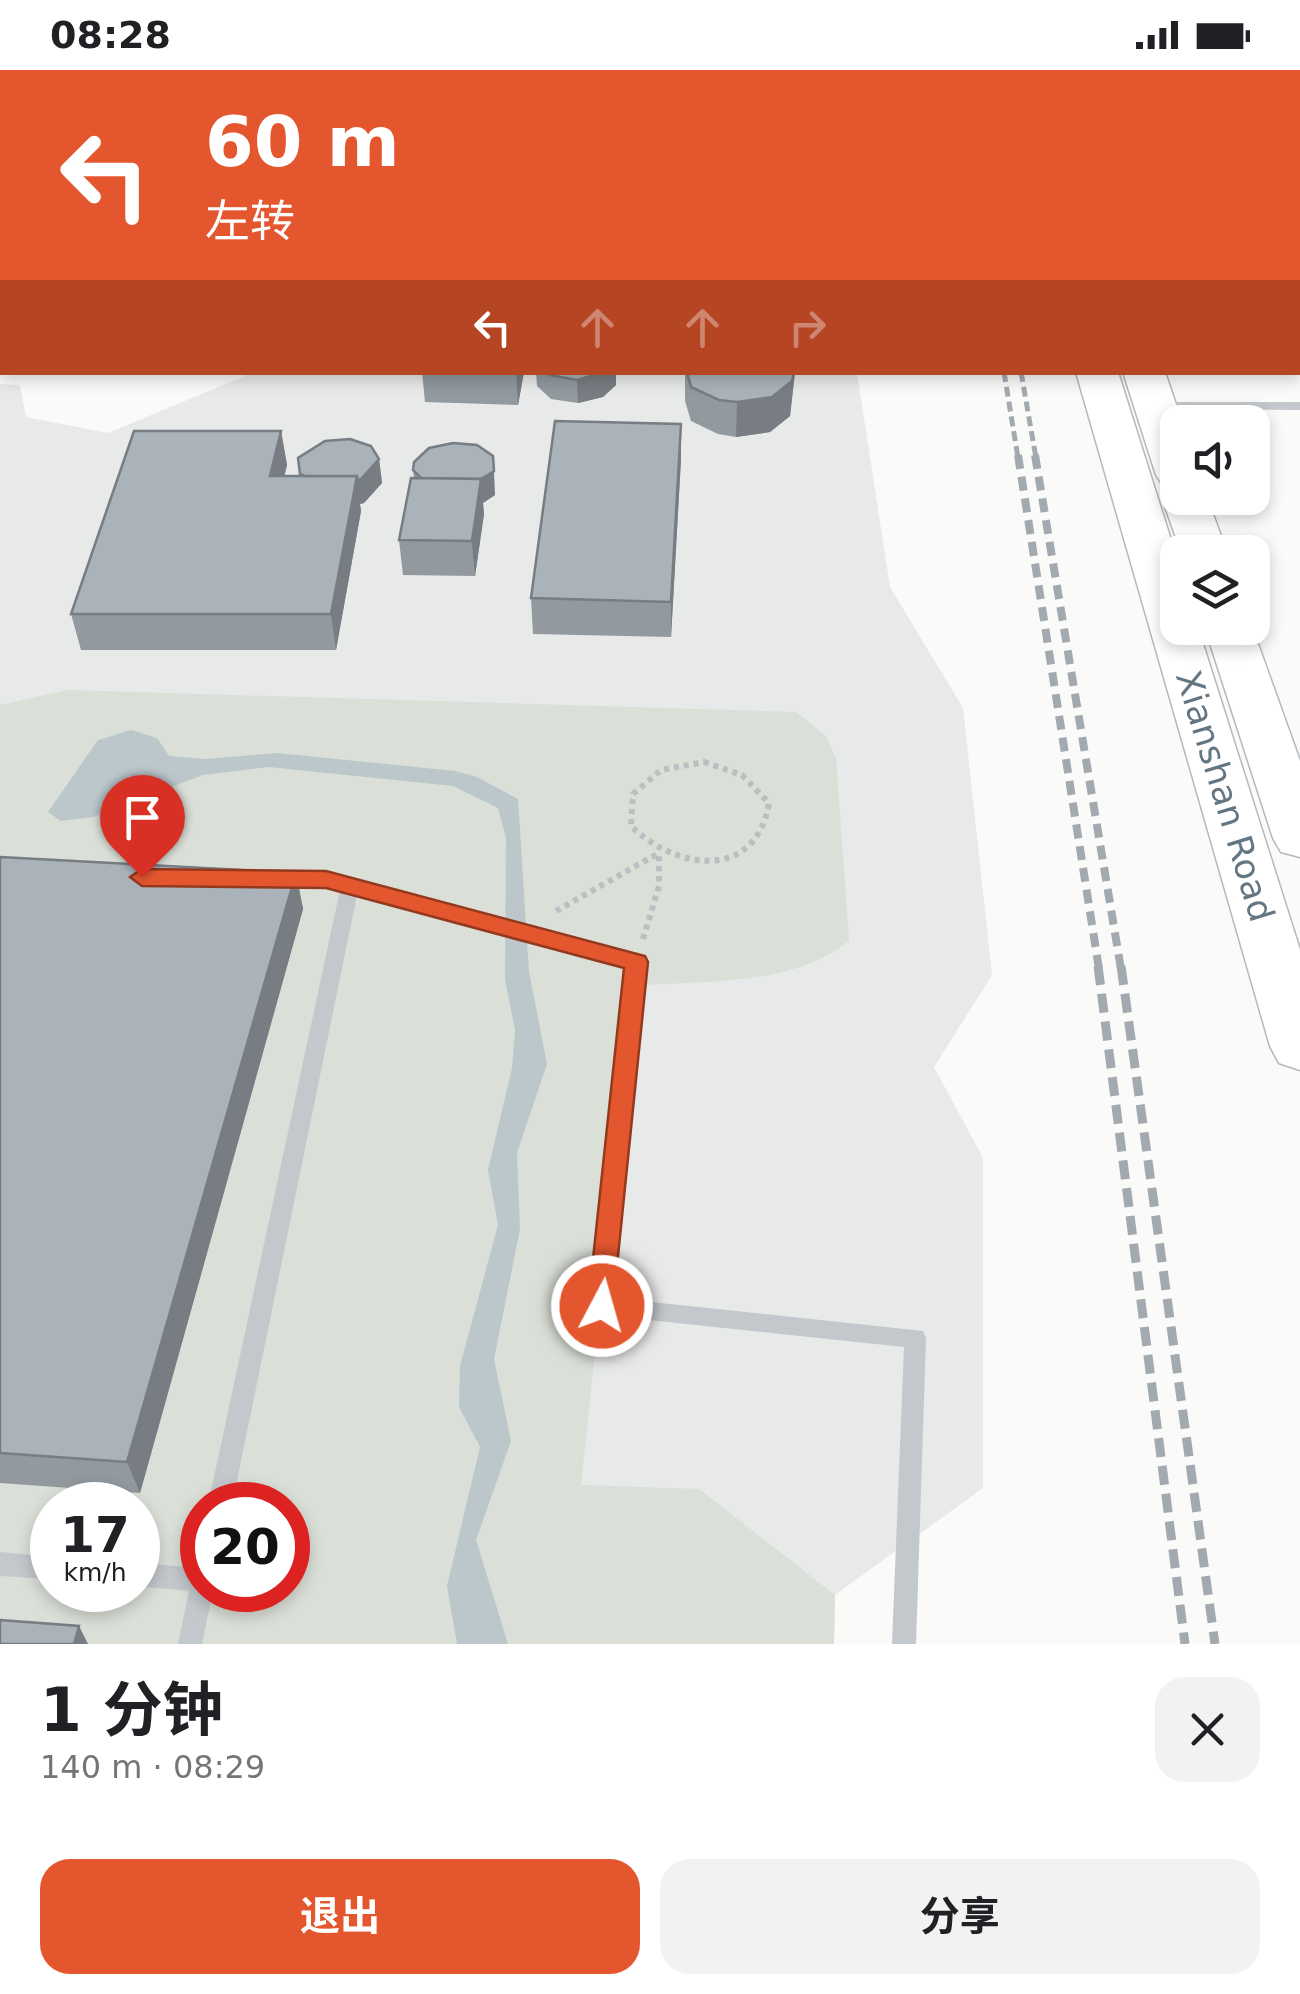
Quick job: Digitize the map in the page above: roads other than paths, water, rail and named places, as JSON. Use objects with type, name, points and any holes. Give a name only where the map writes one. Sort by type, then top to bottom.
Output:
[{"type":"highway","name":"Xianshan Road","points":[[1099,375],[1300,1046]]},
{"type":"highway","points":[[1150,390],[1160,420]]},
{"type":"highway","name":"Xianshan Road","points":[[1235,645],[1300,838]]},
{"type":"lane","points":[[1150,390],[1300,406]]},
{"type":"lane","points":[[251,879],[326,880],[636,962],[602,1306],[915,1338],[904,1644]]},
{"type":"lane","points":[[225,1482],[350,886]]},
{"type":"lane","points":[[0,1564],[30,1566]]},
{"type":"lane","points":[[190,1644],[196,1612]]},
{"type":"railway","points":[[1004,375],[1018,458]]},
{"type":"railway","points":[[1022,375],[1036,458]]},
{"type":"railway","points":[[1018,455],[1099,969]]},
{"type":"railway","points":[[1035,455],[1121,969]]},
{"type":"railway","points":[[1098,966],[1185,1644]]},
{"type":"railway","points":[[1121,966],[1215,1644]]}]
